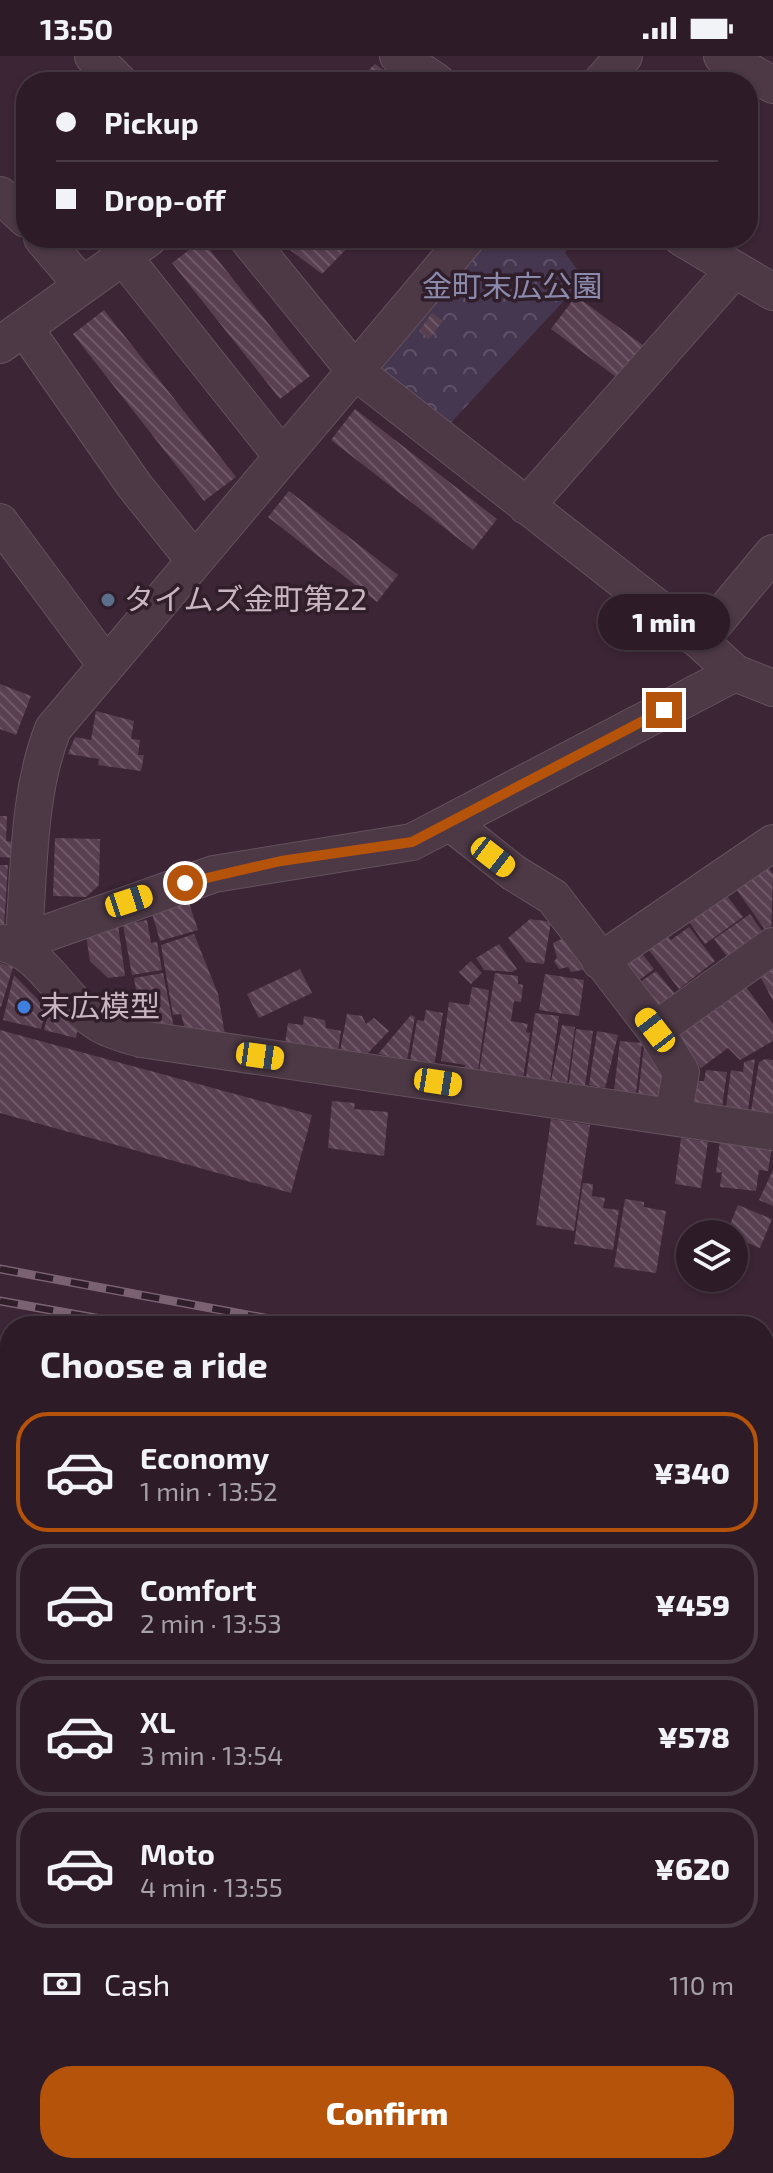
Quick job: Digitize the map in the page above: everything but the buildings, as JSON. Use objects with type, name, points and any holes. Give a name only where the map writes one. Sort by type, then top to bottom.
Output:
[{"type":"street","points":[[93,56],[109,72]]},
{"type":"street","points":[[398,56],[422,72]]},
{"type":"street","points":[[610,72],[624,56]]},
{"type":"street","points":[[736,59],[754,72]]},
{"type":"street","points":[[0,195],[16,210]]},
{"type":"street","points":[[51,248],[82,285]]},
{"type":"street","points":[[134,248],[13,337],[194,560]]},
{"type":"street","points":[[136,248],[281,455]]},
{"type":"street","points":[[255,248],[355,371],[700,641],[735,673],[773,688]]},
{"type":"street","points":[[16,943],[32,814],[42,757],[53,729],[459,248]]},
{"type":"street","points":[[698,248],[773,292]]},
{"type":"street","points":[[526,506],[734,270]]},
{"type":"street","points":[[5,539],[106,665]]},
{"type":"street","points":[[700,641],[773,553]]},
{"type":"street","points":[[16,943],[214,874],[412,842],[452,824],[735,673]]},
{"type":"street","points":[[452,824],[514,873],[553,897],[655,1030],[681,1072],[673,1117]]},
{"type":"street","points":[[600,961],[773,843]]},
{"type":"street","points":[[16,943],[74,1003],[100,1025],[141,1039],[773,1132]]},
{"type":"street","points":[[655,1030],[773,946]]},
{"type":"green space","name":"金町末広公園","points":[[482,248],[567,248],[565,253],[584,279],[446,428],[379,372]]},
{"type":"railway","points":[[0,1269],[253,1316]]},
{"type":"railway","points":[[0,1301],[84,1316]]},
{"type":"place","name":"タイムズ金町第22","points":[[108,600]]},
{"type":"place","name":"末広模型","points":[[24,1007]]},
{"type":"route","points":[[185,883],[281,861],[412,842],[452,824],[664,710]]}]
